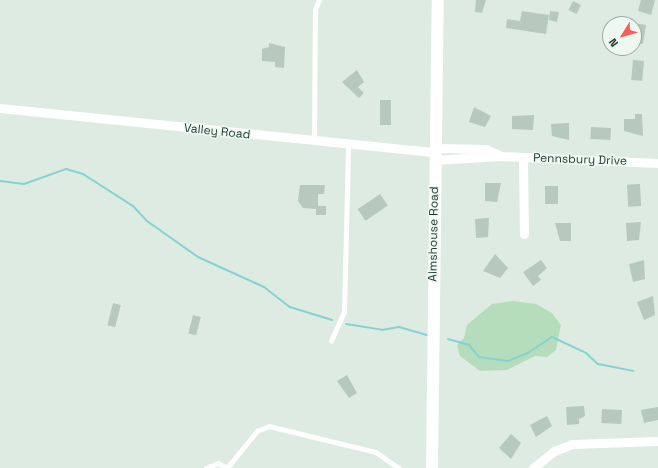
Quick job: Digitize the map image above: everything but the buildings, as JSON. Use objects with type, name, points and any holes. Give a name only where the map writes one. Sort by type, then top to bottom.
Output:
[{"type":"main road","name":"Almshouse Road","points":[[432,468],[438,0]]},
{"type":"street","name":"Valley Road","points":[[0,108],[314,142],[435,153]]},
{"type":"street","name":"Pennsbury Drive","points":[[435,153],[486,149],[502,156],[658,163]]},
{"type":"street","points":[[523,157],[524,234]]},
{"type":"street","points":[[533,468],[554,451],[572,444],[658,441]]},
{"type":"lane","points":[[314,142],[314,42],[319,0]]},
{"type":"lane","points":[[331,341],[344,312],[348,145]]},
{"type":"lane","points":[[206,468],[218,462],[227,468],[257,432],[269,426],[376,452],[399,468]]},
{"type":"green space","points":[[513,301],[536,304],[552,313],[561,325],[556,350],[547,357],[535,356],[507,370],[480,371],[460,356],[457,345],[464,338],[467,325],[492,304]]},
{"type":"waterway","points":[[0,181],[24,184],[66,169],[83,174],[133,206],[147,221],[198,257],[264,287],[290,307],[332,320]]},
{"type":"waterway","points":[[346,324],[382,330],[399,327],[427,335]]},
{"type":"waterway","points":[[448,339],[469,345],[479,357],[508,361],[528,353],[552,337],[586,353],[598,364],[633,371]]}]
